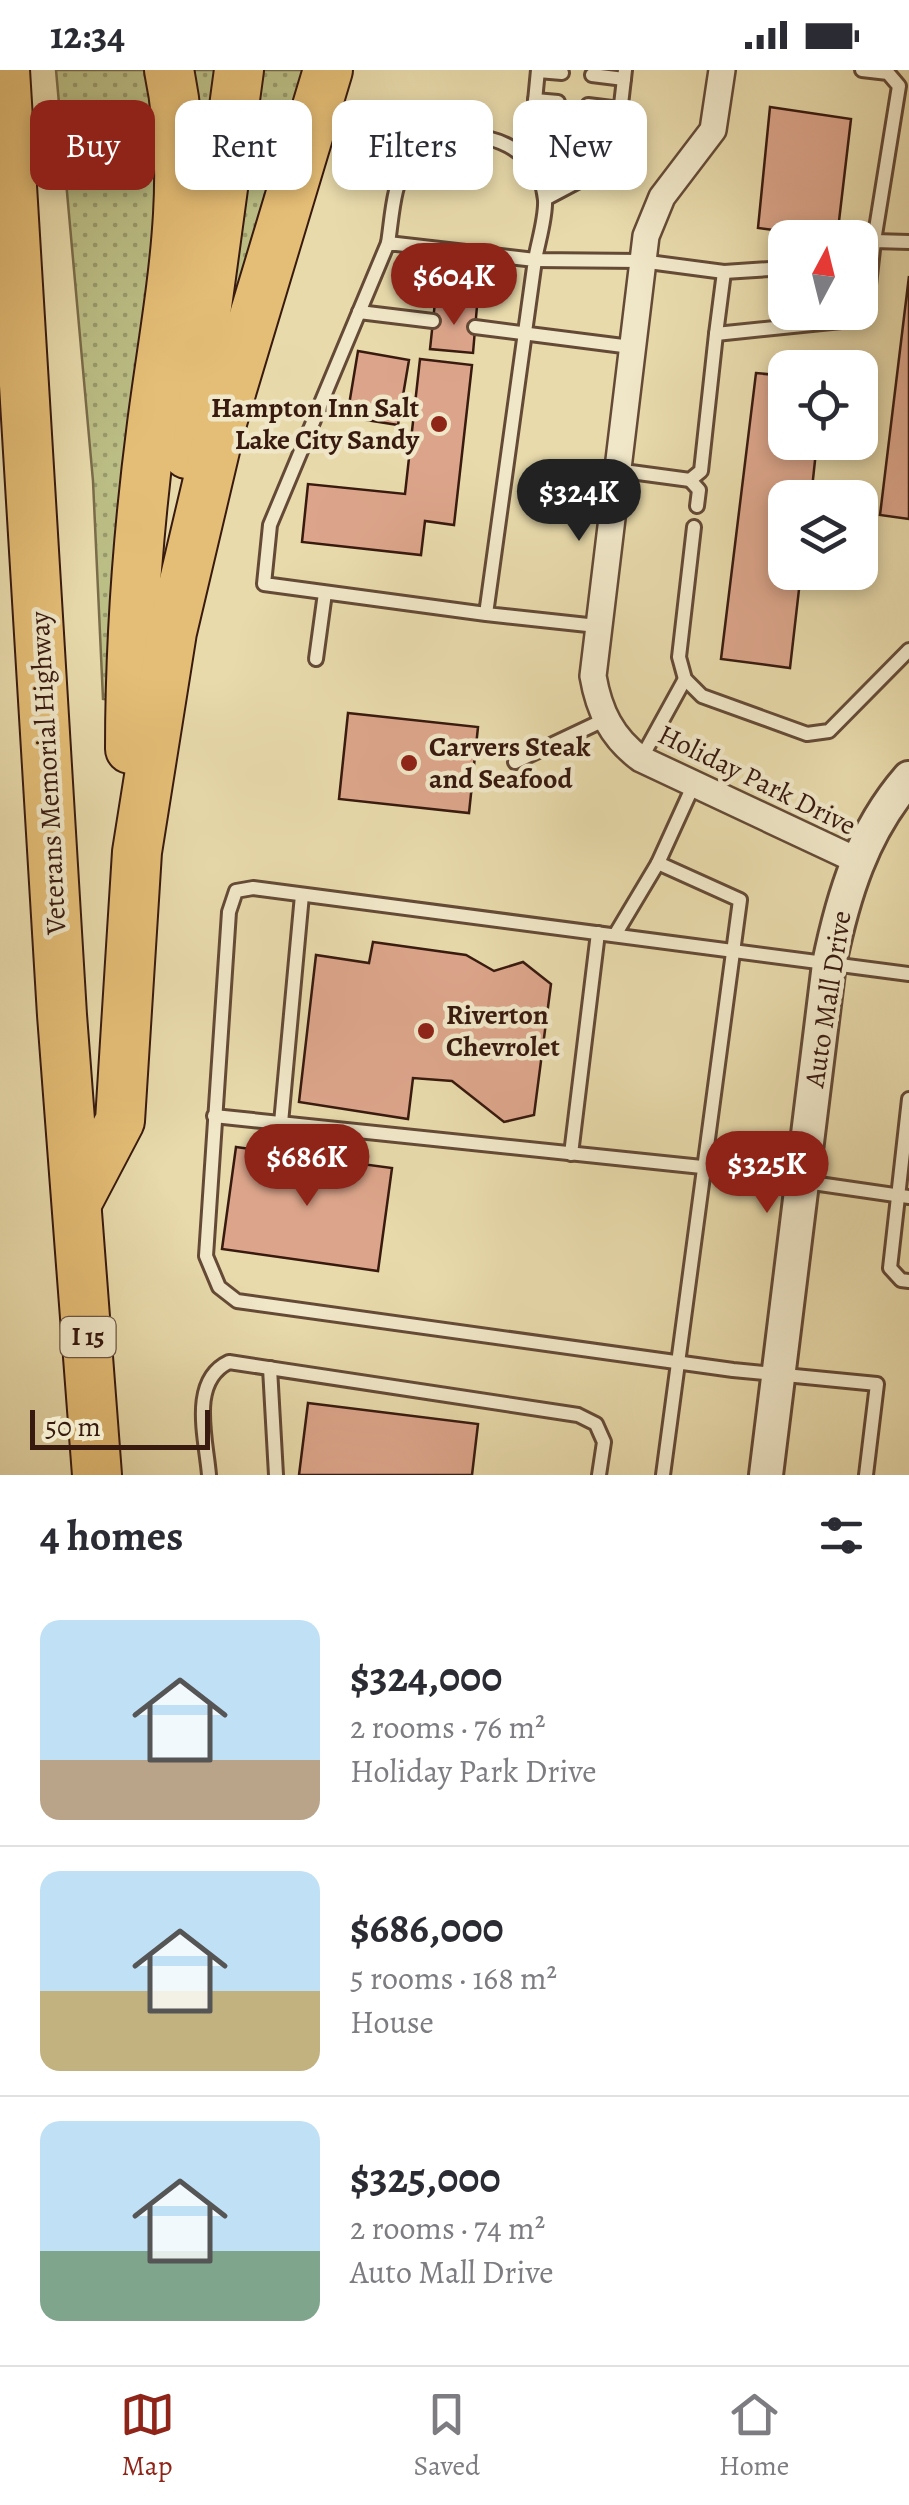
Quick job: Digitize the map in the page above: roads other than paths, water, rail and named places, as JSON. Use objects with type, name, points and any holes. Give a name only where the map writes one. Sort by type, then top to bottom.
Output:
[{"type":"highway","name":"Veterans Memorial Highway","points":[[5,70],[62,1014],[79,1198],[97,1475]]},
{"type":"highway","points":[[137,852],[130,771],[135,594],[180,202],[179,136],[169,70]]},
{"type":"highway","points":[[172,632],[173,562],[239,70]]},
{"type":"highway","points":[[79,1198],[120,1121],[137,852],[172,632],[220,429],[328,70]]},
{"type":"street","name":"Holiday Park Drive","points":[[722,70],[713,130],[662,198],[641,261],[593,676],[606,719],[626,748],[641,759],[856,860]]},
{"type":"street","name":"Auto Mall Drive","points":[[766,1475],[829,964],[856,860],[909,778]]},
{"type":"lane","points":[[535,100],[538,70],[562,72]]},
{"type":"lane","points":[[862,70],[888,73],[899,86],[877,220]]},
{"type":"lane","points":[[592,75],[625,74],[621,100]]},
{"type":"lane","points":[[513,152],[495,139],[456,134],[428,144],[407,164],[393,206],[388,242],[270,524],[264,584],[597,626]]},
{"type":"lane","points":[[486,614],[545,199],[541,190]]},
{"type":"lane","points":[[545,199],[562,190]]},
{"type":"lane","points":[[878,241],[909,242]]},
{"type":"lane","points":[[388,242],[534,260],[641,261],[724,272],[768,269]]},
{"type":"lane","points":[[690,480],[702,470],[724,272]]},
{"type":"lane","points":[[359,312],[433,321]]},
{"type":"lane","points":[[475,327],[631,347]]},
{"type":"lane","points":[[716,334],[768,329]]},
{"type":"lane","points":[[616,470],[690,480],[699,490],[697,506]]},
{"type":"lane","points":[[694,527],[678,657],[685,678],[702,696],[807,734],[829,731],[909,650]]},
{"type":"lane","points":[[316,658],[325,593]]},
{"type":"lane","points":[[641,759],[685,678]]},
{"type":"lane","points":[[514,762],[606,719]]},
{"type":"lane","points":[[615,935],[658,863],[694,784]]},
{"type":"lane","points":[[658,863],[740,900],[663,1475]]},
{"type":"lane","points":[[866,1475],[877,1384],[677,1362],[236,1301],[219,1287],[206,1256],[229,912],[236,891],[302,895],[909,974]]},
{"type":"lane","points":[[281,1123],[302,895]]},
{"type":"lane","points":[[571,1154],[598,933]]},
{"type":"lane","points":[[909,1099],[903,1196],[890,1268],[901,1280],[909,1281]]},
{"type":"lane","points":[[214,1116],[702,1167],[903,1196]]},
{"type":"lane","points":[[208,1475],[204,1402],[213,1370],[229,1362],[578,1414],[596,1424],[604,1442],[599,1475]]},
{"type":"lane","points":[[270,1368],[276,1475]]},
{"type":"place","name":"Hampton Inn Salt Lake City Sandy","points":[[439,424]]},
{"type":"place","name":"Carvers Steak and Seafood","points":[[409,763]]},
{"type":"place","name":"Riverton Chevrolet","points":[[426,1031]]}]
